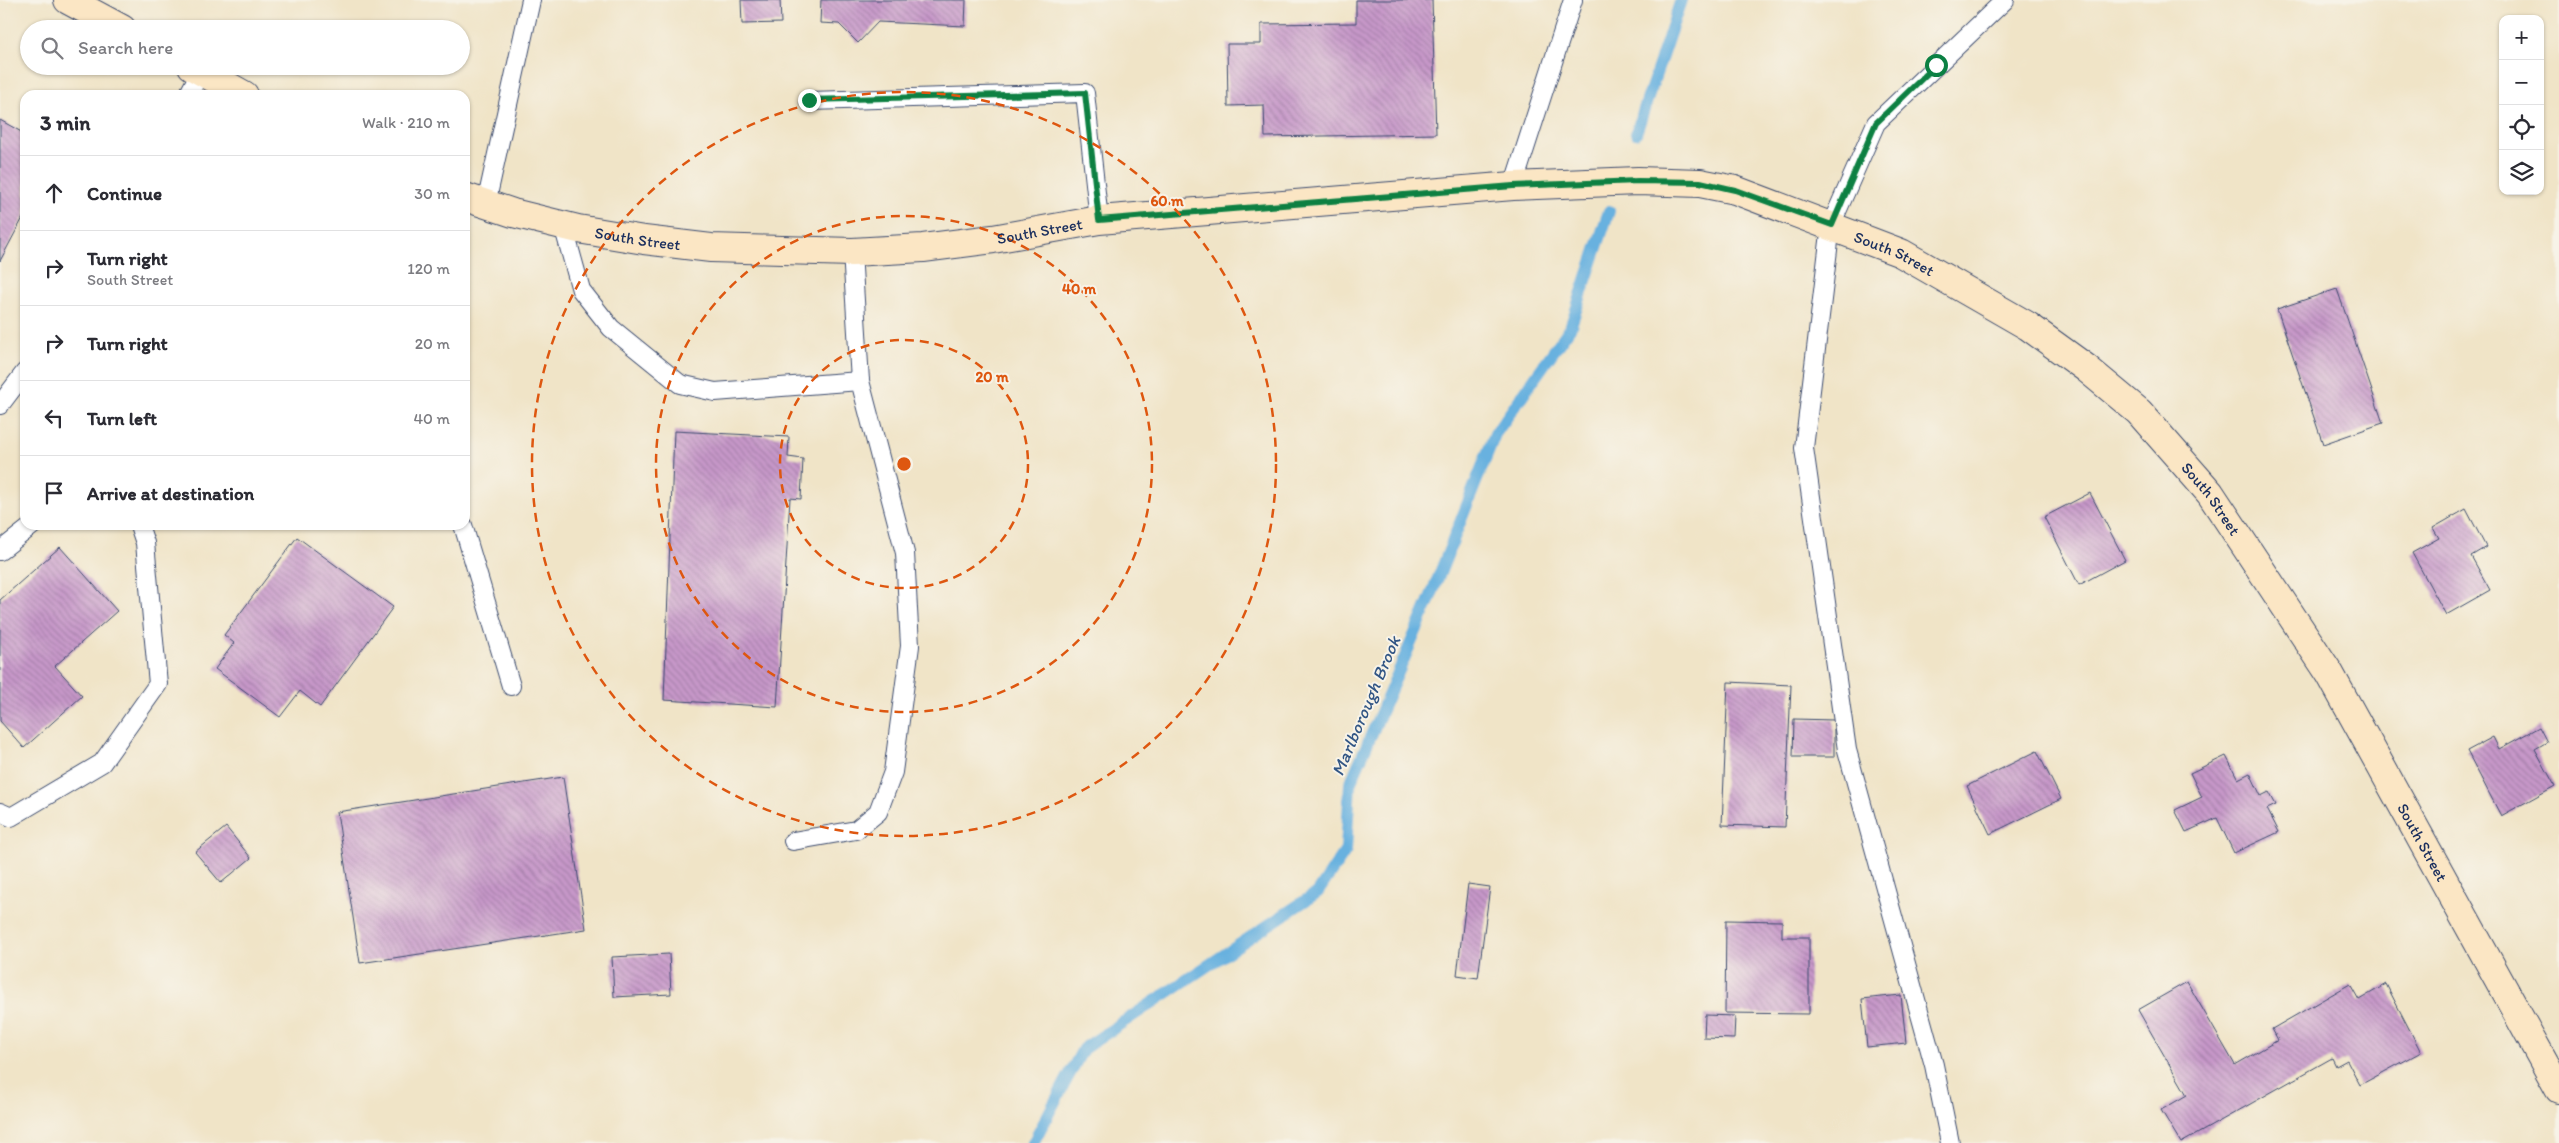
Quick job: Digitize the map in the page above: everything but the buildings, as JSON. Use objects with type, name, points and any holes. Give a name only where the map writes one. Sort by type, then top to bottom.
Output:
[{"type":"main road","points":[[68,0],[105,20]]},
{"type":"main road","points":[[207,75],[235,90]]},
{"type":"main road","name":"South Street","points":[[476,200],[513,213],[563,225],[644,240],[711,248],[852,252],[923,248],[993,239],[1099,220],[1513,186],[1638,181],[1700,182],[1735,190],[1832,225],[1901,253],[2028,326],[2086,368],[2139,412],[2210,493],[2330,674],[2559,1089]]},
{"type":"lane","points":[[476,200],[531,0]]},
{"type":"lane","points":[[1513,186],[1573,0]]},
{"type":"lane","points":[[1950,1143],[1934,1064],[1847,750],[1804,448],[1832,225],[1876,123],[2006,0]]},
{"type":"lane","points":[[190,90],[194,75]]},
{"type":"lane","points":[[809,100],[1085,93],[1099,220]]},
{"type":"lane","points":[[563,225],[581,290],[611,328],[680,384],[715,392],[860,381]]},
{"type":"lane","points":[[793,841],[856,830],[878,812],[893,772],[910,646],[905,553],[860,381],[852,252]]},
{"type":"lane","points":[[0,404],[20,378]]},
{"type":"lane","points":[[0,551],[27,530]]},
{"type":"lane","points":[[0,812],[11,816],[102,762],[158,684],[145,543],[141,530]]},
{"type":"lane","points":[[464,530],[511,686]]},
{"type":"waterway","name":"Marlborough Brook","points":[[1636,133],[1681,0]]},
{"type":"waterway","name":"Marlborough Brook","points":[[1033,1143],[1083,1049],[1318,892],[1346,850],[1350,784],[1429,601],[1495,434],[1570,328],[1609,211]]},
{"type":"route","points":[[809,100],[1085,93],[1099,220],[1513,186],[1638,181],[1700,182],[1735,190],[1832,225],[1876,123],[1936,65]]}]
